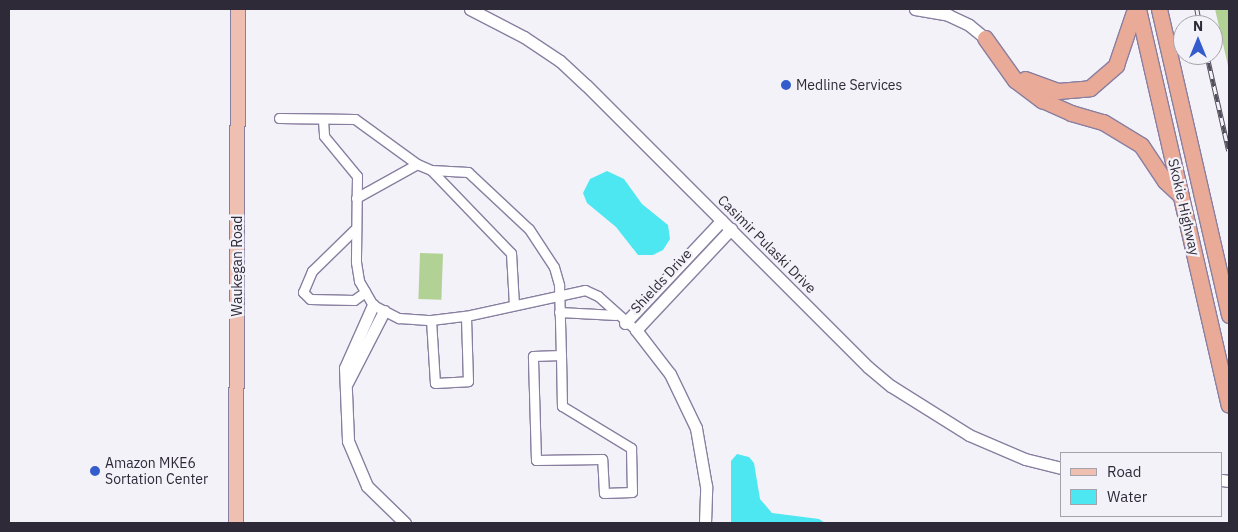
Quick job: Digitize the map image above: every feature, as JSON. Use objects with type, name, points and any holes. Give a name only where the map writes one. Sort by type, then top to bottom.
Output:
[{"type":"highway","points":[[985,38],[1025,79],[1039,87],[1058,91],[1090,88],[1116,65],[1136,9]]},
{"type":"highway","name":"Skokie Highway","points":[[1136,9],[1229,405]]},
{"type":"highway","name":"Skokie Highway","points":[[1159,9],[1229,316]]},
{"type":"highway","points":[[985,38],[1015,80],[1042,100],[1103,122],[1141,145],[1165,181],[1181,196]]},
{"type":"main road","name":"Waukegan Road","points":[[236,523],[238,9]]},
{"type":"street","name":"Casimir Pulaski Drive","points":[[470,9],[492,18],[560,62],[722,220],[868,367],[916,405],[995,447],[1060,467]]},
{"type":"street","points":[[915,9],[948,15],[969,25],[985,38]]},
{"type":"street","points":[[278,118],[355,119],[417,164],[431,170],[468,172],[529,229],[554,267],[559,297],[559,312],[561,355],[562,406],[631,448],[632,492],[604,493],[602,459],[536,460],[533,356],[561,355]]},
{"type":"street","points":[[323,120],[324,136],[357,176],[354,230],[356,262],[364,292],[372,305],[399,318],[431,320],[466,316],[585,290],[598,296],[621,319],[636,330]]},
{"type":"street","points":[[356,198],[417,164]]},
{"type":"street","points":[[431,170],[511,253],[514,305]]},
{"type":"street","name":"Shields Drive","points":[[621,319],[722,220]]},
{"type":"street","name":"Shields Drive","points":[[705,523],[706,486],[696,428],[670,374],[636,330],[731,229]]},
{"type":"street","points":[[354,230],[312,270],[303,292],[310,299],[354,300],[364,292]]},
{"type":"street","points":[[372,305],[348,356],[345,368],[348,441],[356,466],[367,486],[405,523]]},
{"type":"street","points":[[347,383],[360,361],[384,311]]},
{"type":"street","points":[[559,312],[621,319]]},
{"type":"street","points":[[431,320],[435,383],[468,381],[466,316]]},
{"type":"street","points":[[348,356],[360,361]]},
{"type":"green space","points":[[1215,9],[1229,9],[1229,70],[1223,44],[1223,15],[1216,15]]},
{"type":"green space","points":[[420,253],[443,254],[441,300],[418,299]]},
{"type":"water","points":[[607,171],[624,179],[642,204],[668,225],[670,239],[663,250],[653,255],[638,255],[616,227],[587,203],[583,193],[590,179]]},
{"type":"water","points":[[737,454],[749,457],[754,463],[760,499],[772,513],[819,519],[825,523],[731,523],[731,461]]},
{"type":"railway","points":[[1197,9],[1198,15]]},
{"type":"railway","points":[[1209,65],[1229,151]]},
{"type":"place","name":"Medline Services","points":[[786,85]]},
{"type":"place","name":"Amazon MKE6 Sortation Center","points":[[95,471]]}]
